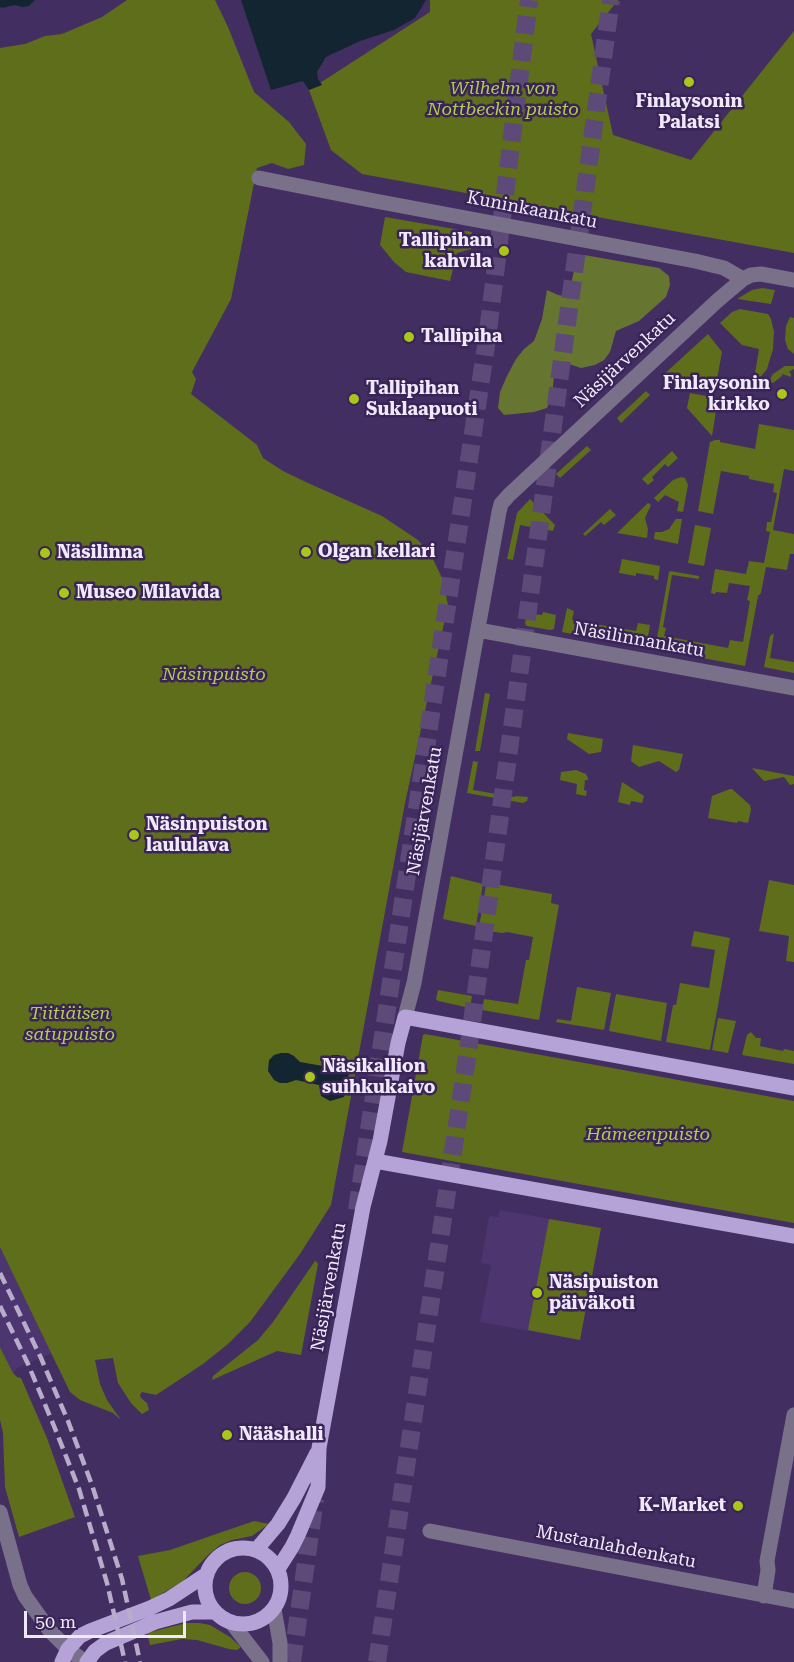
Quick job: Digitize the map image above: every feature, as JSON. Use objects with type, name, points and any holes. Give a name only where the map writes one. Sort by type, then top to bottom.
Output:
[{"type":"main road","points":[[405,1017],[794,1088]]},
{"type":"main road","name":"Näsijärvenkatu","points":[[278,1569],[298,1535],[318,1487],[319,1448],[363,1207],[405,1017]]},
{"type":"main road","points":[[375,1161],[794,1236]]},
{"type":"main road","name":"Näsijärvenkatu","points":[[256,1550],[278,1524],[319,1448]]},
{"type":"main road","points":[[241,1548],[256,1550],[268,1557],[278,1569],[281,1582],[280,1596],[274,1609],[262,1619],[247,1624],[231,1622],[215,1612],[208,1600],[205,1587],[207,1574],[214,1561],[226,1551],[241,1548]]},
{"type":"main road","points":[[65,1656],[80,1636],[169,1599],[207,1574]]},
{"type":"main road","points":[[86,1662],[106,1643],[155,1622],[192,1612],[215,1612]]},
{"type":"street","name":"Kuninkaankatu","points":[[259,178],[370,201],[695,261],[724,268],[743,279]]},
{"type":"street","points":[[743,279],[761,274],[794,280]]},
{"type":"street","name":"Näsijärvenkatu","points":[[405,1017],[414,983],[499,512],[504,500],[743,279]]},
{"type":"street","name":"Näsilinnankatu","points":[[478,630],[794,688]]},
{"type":"street","points":[[764,1596],[767,1561],[794,1415]]},
{"type":"street","points":[[0,1512],[25,1596],[65,1656],[86,1662]]},
{"type":"street","name":"Mustanlahdenkatu","points":[[430,1531],[794,1601]]},
{"type":"street","points":[[274,1609],[280,1643],[280,1662]]},
{"type":"street","points":[[231,1622],[262,1662]]},
{"type":"shaded area","name":"Näsipuiston päiväkoti","points":[[500,1210],[601,1228],[580,1340],[480,1322],[491,1265],[481,1263],[489,1216],[498,1217]]},
{"type":"shaded area","points":[[0,1247],[52,1353],[17,1368],[13,1373],[0,1347]]},
{"type":"green space","name":"Näsinpuisto","points":[[127,0],[215,0],[254,92],[289,122],[306,144],[304,165],[288,169],[272,163],[257,168],[231,299],[192,372],[196,379],[191,394],[257,445],[263,458],[283,471],[382,516],[418,540],[432,557],[443,580],[448,605],[405,803],[331,1205],[300,1254],[250,1322],[228,1344],[203,1364],[156,1395],[142,1392],[141,1398],[147,1403],[149,1410],[142,1414],[131,1403],[118,1383],[113,1358],[95,1360],[100,1384],[107,1400],[121,1420],[113,1413],[80,1400],[70,1392],[0,1247],[0,48],[62,34],[102,17]]},
{"type":"green space","name":"Wilhelm von Nottbeckin puisto","points":[[430,0],[618,0],[591,34],[613,135],[691,160],[794,31],[794,253],[362,174],[331,150],[309,90],[430,12]]},
{"type":"green space","points":[[385,217],[472,232],[471,249],[457,253],[450,281],[406,272],[380,245]]},
{"type":"green space","points":[[584,255],[659,268],[669,276],[670,285],[666,297],[639,321],[616,331],[610,352],[604,360],[581,368],[569,364],[554,376],[552,396],[547,408],[534,412],[504,415],[498,408],[500,392],[516,359],[534,341],[542,319],[547,290],[564,296],[569,290],[577,256]]},
{"type":"green space","points":[[762,288],[775,290],[771,304],[737,299],[752,290]]},
{"type":"green space","points":[[740,309],[768,314],[774,332],[773,349],[767,369],[754,384],[738,381],[739,379],[754,380],[759,349],[742,345],[720,323],[732,312]]},
{"type":"green space","points":[[790,317],[794,318],[794,354],[788,349],[785,340],[786,326]]},
{"type":"green space","points":[[708,334],[722,352],[716,384],[671,376],[665,382],[661,377]]},
{"type":"green space","points":[[785,366],[794,366],[789,373],[791,377],[782,374],[773,383],[770,382],[771,388],[765,387],[773,374]]},
{"type":"green space","points":[[646,391],[650,395],[621,423],[617,418]]},
{"type":"green space","points":[[690,393],[718,398],[712,436],[687,408]]},
{"type":"green space","points":[[759,424],[794,430],[794,471],[784,469],[773,530],[794,534],[794,554],[790,554],[787,570],[766,567],[761,593],[758,596],[745,666],[655,649],[670,571],[699,576],[699,579],[672,575],[663,627],[666,628],[664,636],[728,648],[730,640],[743,642],[750,601],[747,600],[750,586],[729,583],[727,593],[711,593],[715,569],[746,574],[749,561],[764,563],[770,532],[766,531],[767,522],[771,522],[777,493],[773,492],[774,484],[749,479],[749,476],[721,471],[713,514],[698,511],[710,442],[720,440],[720,442],[755,449]]},
{"type":"green space","points":[[587,446],[591,450],[560,478],[556,474]]},
{"type":"green space","points":[[672,451],[678,458],[668,467],[665,464],[652,477],[654,480],[648,485],[642,479]]},
{"type":"green space","points":[[685,478],[688,485],[683,512],[677,511],[679,502],[665,495],[658,502],[654,498],[673,480]]},
{"type":"green space","points":[[530,499],[555,525],[553,531],[520,525],[513,560],[507,559],[517,513]]},
{"type":"green space","points":[[648,503],[651,505],[645,518],[648,529],[647,538],[617,533]]},
{"type":"green space","points":[[610,509],[616,515],[604,525],[601,522],[585,536],[583,534]]},
{"type":"green space","points":[[676,519],[682,519],[678,544],[654,539],[655,532],[669,529]]},
{"type":"green space","points":[[695,525],[711,528],[704,566],[688,563]]},
{"type":"green space","points":[[622,559],[660,566],[658,580],[654,579],[654,576],[619,573]]},
{"type":"green space","points":[[567,608],[574,611],[572,620],[636,631],[638,623],[650,625],[646,648],[562,632]]},
{"type":"green space","points":[[527,612],[556,615],[554,629],[527,626],[525,624]]},
{"type":"green space","points":[[774,633],[770,658],[794,662],[794,673],[764,667],[770,636]]},
{"type":"green space","points":[[485,693],[490,694],[480,751],[475,751]]},
{"type":"green space","points":[[568,733],[603,739],[601,752],[589,754],[567,739]]},
{"type":"green space","points":[[633,745],[683,754],[679,770],[676,772],[659,761],[639,767],[631,761]]},
{"type":"green space","points":[[473,761],[478,762],[473,790],[528,797],[527,801],[523,803],[467,793]]},
{"type":"green space","points":[[752,768],[794,776],[794,784],[790,785],[784,777],[764,781]]},
{"type":"green space","points":[[576,770],[586,774],[588,778],[585,780],[586,796],[576,794],[577,784],[560,780],[561,772]]},
{"type":"green space","points":[[622,782],[644,796],[642,803],[631,801],[630,805],[618,802]]},
{"type":"green space","points":[[730,789],[750,805],[748,823],[708,818],[712,796]]},
{"type":"green space","points":[[451,876],[483,884],[476,926],[443,919]]},
{"type":"green space","points":[[769,880],[794,885],[794,962],[786,961],[789,936],[759,931]]},
{"type":"green space","points":[[489,883],[552,894],[551,903],[559,905],[539,1020],[482,1010],[484,999],[518,1004],[526,960],[529,960],[533,937],[481,930],[479,927],[486,885]]},
{"type":"green space","points":[[694,931],[730,938],[710,1050],[666,1042],[680,983],[709,988],[715,950],[691,946]]},
{"type":"green space","points":[[577,987],[611,993],[604,1030],[556,1022],[557,1019],[571,1021]]},
{"type":"green space","points":[[438,990],[472,996],[470,1008],[438,1001],[436,999]]},
{"type":"green space","points":[[616,994],[667,1003],[661,1041],[609,1031]]},
{"type":"green space","points":[[718,1018],[736,1021],[728,1053],[712,1050]]},
{"type":"green space","points":[[751,1032],[756,1038],[761,1038],[760,1046],[794,1051],[794,1064],[742,1055],[747,1035]]},
{"type":"green space","name":"Hämeenpuisto","points":[[425,1034],[794,1101],[794,1223],[402,1152]]},
{"type":"green space","points":[[549,1219],[601,1228],[580,1340],[528,1330]]},
{"type":"green space","points":[[315,1261],[318,1264],[301,1355],[277,1351],[212,1380],[213,1376],[258,1340]]},
{"type":"green space","points":[[0,1347],[13,1373],[21,1378],[47,1438],[75,1517],[19,1537],[5,1487],[3,1433],[0,1420]]},
{"type":"green space","points":[[254,1521],[269,1524],[252,1536],[220,1545],[182,1582],[151,1600],[138,1556],[170,1550]]},
{"type":"green space","points":[[245,1572],[256,1577],[261,1588],[256,1599],[245,1604],[234,1599],[229,1588],[234,1577]]},
{"type":"green space","points":[[186,1623],[210,1625],[230,1637],[240,1648],[229,1649],[197,1640],[182,1639],[150,1645],[147,1633]]},
{"type":"water","points":[[0,0],[35,0],[29,6],[15,5],[2,8]]},
{"type":"water","points":[[241,0],[426,0],[415,18],[394,30],[360,41],[326,57],[317,72],[322,85],[309,90],[303,81],[271,90]]},
{"type":"water","name":"Näsikallion suihkukaivo","points":[[281,1053],[288,1053],[300,1062],[323,1066],[332,1055],[339,1055],[347,1059],[351,1064],[344,1097],[330,1101],[321,1096],[319,1085],[296,1080],[280,1083],[274,1080],[268,1071],[269,1060]]},
{"type":"tunnel","points":[[357,1210],[487,339],[529,0]]},
{"type":"tunnel","points":[[377,1662],[468,1051],[611,0]]},
{"type":"tunnel","points":[[292,1662],[315,1499]]},
{"type":"railway","points":[[0,1273],[41,1358],[92,1485],[122,1579],[140,1662]]},
{"type":"railway","points":[[0,1306],[28,1364],[79,1489],[107,1583],[125,1662]]},
{"type":"place","name":"Finlaysonin Palatsi","points":[[689,82]]},
{"type":"place","name":"Tallipihan kahvila","points":[[504,251]]},
{"type":"place","name":"Tallipiha","points":[[409,337]]},
{"type":"place","name":"Finlaysonin kirkko","points":[[782,394]]},
{"type":"place","name":"Tallipihan Suklaapuoti","points":[[354,399]]},
{"type":"place","name":"Olgan kellari","points":[[306,552]]},
{"type":"place","name":"Näsilinna","points":[[45,553]]},
{"type":"place","name":"Museo Milavida","points":[[64,593]]},
{"type":"place","name":"Näsinpuiston laululava","points":[[134,835]]},
{"type":"place","name":"Näsikallion suihkukaivo","points":[[310,1077]]},
{"type":"place","name":"Näsipuiston päiväkoti","points":[[537,1293]]},
{"type":"place","name":"Nääshalli","points":[[227,1435]]},
{"type":"place","name":"K-Market","points":[[738,1506]]},
{"type":"park label","name":"Tiitiäisen satupuisto","points":[[70,1024]]}]
